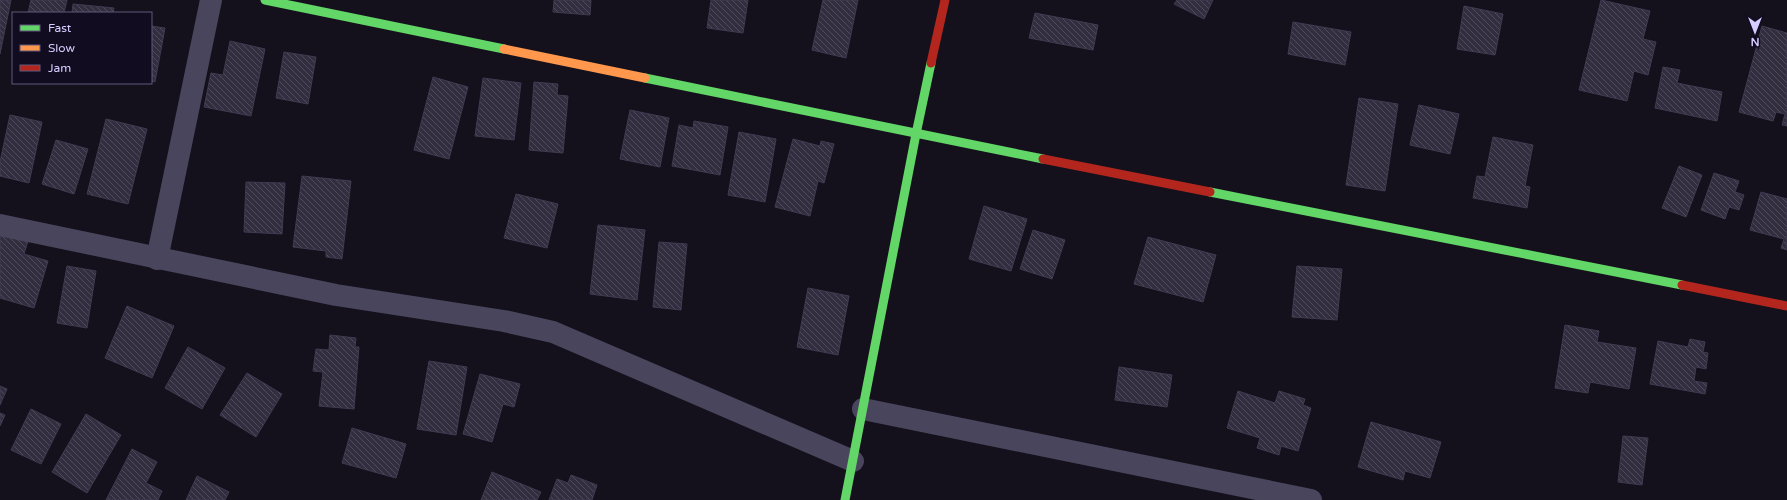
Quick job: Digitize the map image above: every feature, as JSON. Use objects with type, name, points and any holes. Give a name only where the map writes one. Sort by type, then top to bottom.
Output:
[{"type":"street","points":[[157,259],[211,0]]},
{"type":"street","points":[[265,0],[916,134],[1787,306]]},
{"type":"street","points":[[845,500],[916,134],[945,0]]},
{"type":"street","points":[[0,225],[157,259],[336,295],[504,321],[553,332],[853,461]]},
{"type":"street","points":[[863,408],[1311,500]]},
{"type":"building","points":[[0,0],[11,0],[0,54]]},
{"type":"building","points":[[31,0],[67,0],[64,12],[28,12]]},
{"type":"building","points":[[554,0],[591,0],[590,15],[553,12]]},
{"type":"building","points":[[711,0],[748,0],[743,33],[707,28]]},
{"type":"building","points":[[823,0],[858,0],[846,58],[812,50]]},
{"type":"building","points":[[1177,0],[1213,0],[1204,19],[1174,4]]},
{"type":"building","points":[[1601,0],[1650,11],[1643,39],[1656,42],[1648,75],[1634,71],[1627,101],[1579,90]]},
{"type":"building","points":[[73,4],[114,8],[113,12],[72,12]]},
{"type":"building","points":[[1464,6],[1503,14],[1495,55],[1457,49]]},
{"type":"building","points":[[1035,13],[1098,25],[1093,50],[1029,38]]},
{"type":"building","points":[[1293,22],[1351,32],[1345,65],[1288,54]]},
{"type":"building","points":[[152,26],[165,28],[155,82],[152,81]]},
{"type":"building","points":[[1762,26],[1787,33],[1787,126],[1782,125],[1785,114],[1776,112],[1773,121],[1739,112]]},
{"type":"building","points":[[230,41],[265,49],[251,116],[204,107],[211,73],[223,75]]},
{"type":"building","points":[[284,52],[316,57],[308,104],[276,98]]},
{"type":"building","points":[[1663,67],[1680,70],[1677,83],[1722,92],[1717,121],[1655,108]]},
{"type":"building","points":[[433,77],[468,87],[449,159],[414,150]]},
{"type":"building","points":[[483,78],[521,83],[514,140],[475,136]]},
{"type":"building","points":[[534,82],[558,84],[557,95],[568,96],[563,153],[529,150]]},
{"type":"building","points":[[1359,98],[1398,104],[1385,191],[1346,185]]},
{"type":"building","points":[[1419,105],[1459,114],[1450,154],[1410,145]]},
{"type":"building","points":[[630,110],[669,118],[660,167],[620,159]]},
{"type":"building","points":[[10,115],[42,122],[29,183],[0,176],[0,162]]},
{"type":"building","points":[[106,119],[147,129],[128,204],[87,194]]},
{"type":"building","points":[[694,121],[728,127],[720,175],[672,166],[679,125],[693,128]]},
{"type":"building","points":[[739,132],[776,139],[765,202],[728,195]]},
{"type":"building","points":[[1493,137],[1533,145],[1525,186],[1530,187],[1527,208],[1473,198],[1477,176],[1485,177]]},
{"type":"building","points":[[793,139],[820,146],[821,141],[834,144],[824,183],[818,181],[810,216],[775,207]]},
{"type":"building","points":[[56,140],[88,149],[74,194],[42,184]]},
{"type":"building","points":[[1679,166],[1702,175],[1686,217],[1662,208]]},
{"type":"building","points":[[1714,173],[1739,181],[1735,192],[1744,195],[1739,210],[1729,207],[1725,219],[1701,210]]},
{"type":"building","points":[[302,176],[351,181],[342,259],[326,257],[326,251],[293,247]]},
{"type":"building","points":[[246,182],[285,183],[282,234],[244,232]]},
{"type":"building","points":[[1761,192],[1787,199],[1787,250],[1781,248],[1784,239],[1750,230]]},
{"type":"building","points":[[516,194],[558,204],[547,248],[504,238]]},
{"type":"building","points":[[984,206],[1027,219],[1011,271],[969,259]]},
{"type":"building","points":[[598,225],[645,230],[637,300],[590,294]]},
{"type":"building","points":[[1033,230],[1065,240],[1052,279],[1020,269]]},
{"type":"building","points":[[0,233],[28,241],[24,254],[48,261],[34,308],[0,298]]},
{"type":"building","points":[[1148,237],[1216,255],[1203,302],[1134,284]]},
{"type":"building","points":[[659,242],[687,244],[681,310],[653,307]]},
{"type":"building","points":[[67,266],[96,271],[87,328],[57,323]]},
{"type":"building","points":[[1297,266],[1342,269],[1337,320],[1292,317]]},
{"type":"building","points":[[808,288],[849,296],[838,355],[797,347]]},
{"type":"building","points":[[127,306],[174,326],[152,378],[105,358]]},
{"type":"building","points":[[1565,325],[1599,331],[1597,342],[1636,348],[1629,389],[1590,382],[1588,393],[1555,388]]},
{"type":"building","points":[[330,335],[356,338],[355,347],[359,347],[354,409],[319,406],[323,372],[313,371],[316,349],[329,350]]},
{"type":"building","points":[[1690,339],[1705,342],[1703,352],[1708,353],[1706,369],[1696,367],[1694,381],[1707,383],[1705,394],[1650,384],[1658,341],[1688,347]]},
{"type":"building","points":[[188,347],[225,368],[202,409],[165,388]]},
{"type":"building","points":[[429,361],[467,367],[456,435],[417,429]]},
{"type":"building","points":[[1119,367],[1172,375],[1167,407],[1115,400]]},
{"type":"building","points":[[247,373],[282,394],[256,437],[220,415]]},
{"type":"building","points":[[480,374],[520,384],[514,407],[503,404],[492,442],[463,434]]},
{"type":"building","points":[[0,386],[7,389],[0,405]]},
{"type":"building","points":[[1238,391],[1275,403],[1279,391],[1305,399],[1303,405],[1311,408],[1298,451],[1281,446],[1279,455],[1257,448],[1260,438],[1227,428]]},
{"type":"building","points":[[31,409],[61,424],[41,464],[11,450]]},
{"type":"building","points":[[0,413],[5,415],[0,426]]},
{"type":"building","points":[[86,414],[121,435],[87,493],[52,472]]},
{"type":"building","points":[[1371,422],[1441,442],[1430,478],[1405,471],[1403,480],[1358,467]]},
{"type":"building","points":[[352,428],[406,444],[396,478],[342,463]]},
{"type":"building","points":[[1623,436],[1648,438],[1642,485],[1618,482]]},
{"type":"building","points":[[132,449],[157,462],[146,483],[162,491],[158,500],[106,500]]},
{"type":"building","points":[[492,472],[541,492],[537,500],[481,500]]},
{"type":"building","points":[[571,475],[597,485],[592,500],[549,500],[557,479],[568,483]]},
{"type":"building","points":[[197,476],[229,492],[225,500],[186,500]]},
{"type":"traffic: fast","points":[[265,0],[504,49]]},
{"type":"traffic: fast","points":[[845,500],[931,63]]},
{"type":"traffic: fast","points":[[645,78],[1043,159]]},
{"type":"traffic: fast","points":[[1210,192],[1682,285]]},
{"type":"traffic: slow","points":[[504,49],[645,78]]},
{"type":"traffic: jam","points":[[931,63],[945,0]]},
{"type":"traffic: jam","points":[[1043,159],[1210,192]]},
{"type":"traffic: jam","points":[[1682,285],[1787,306]]}]
